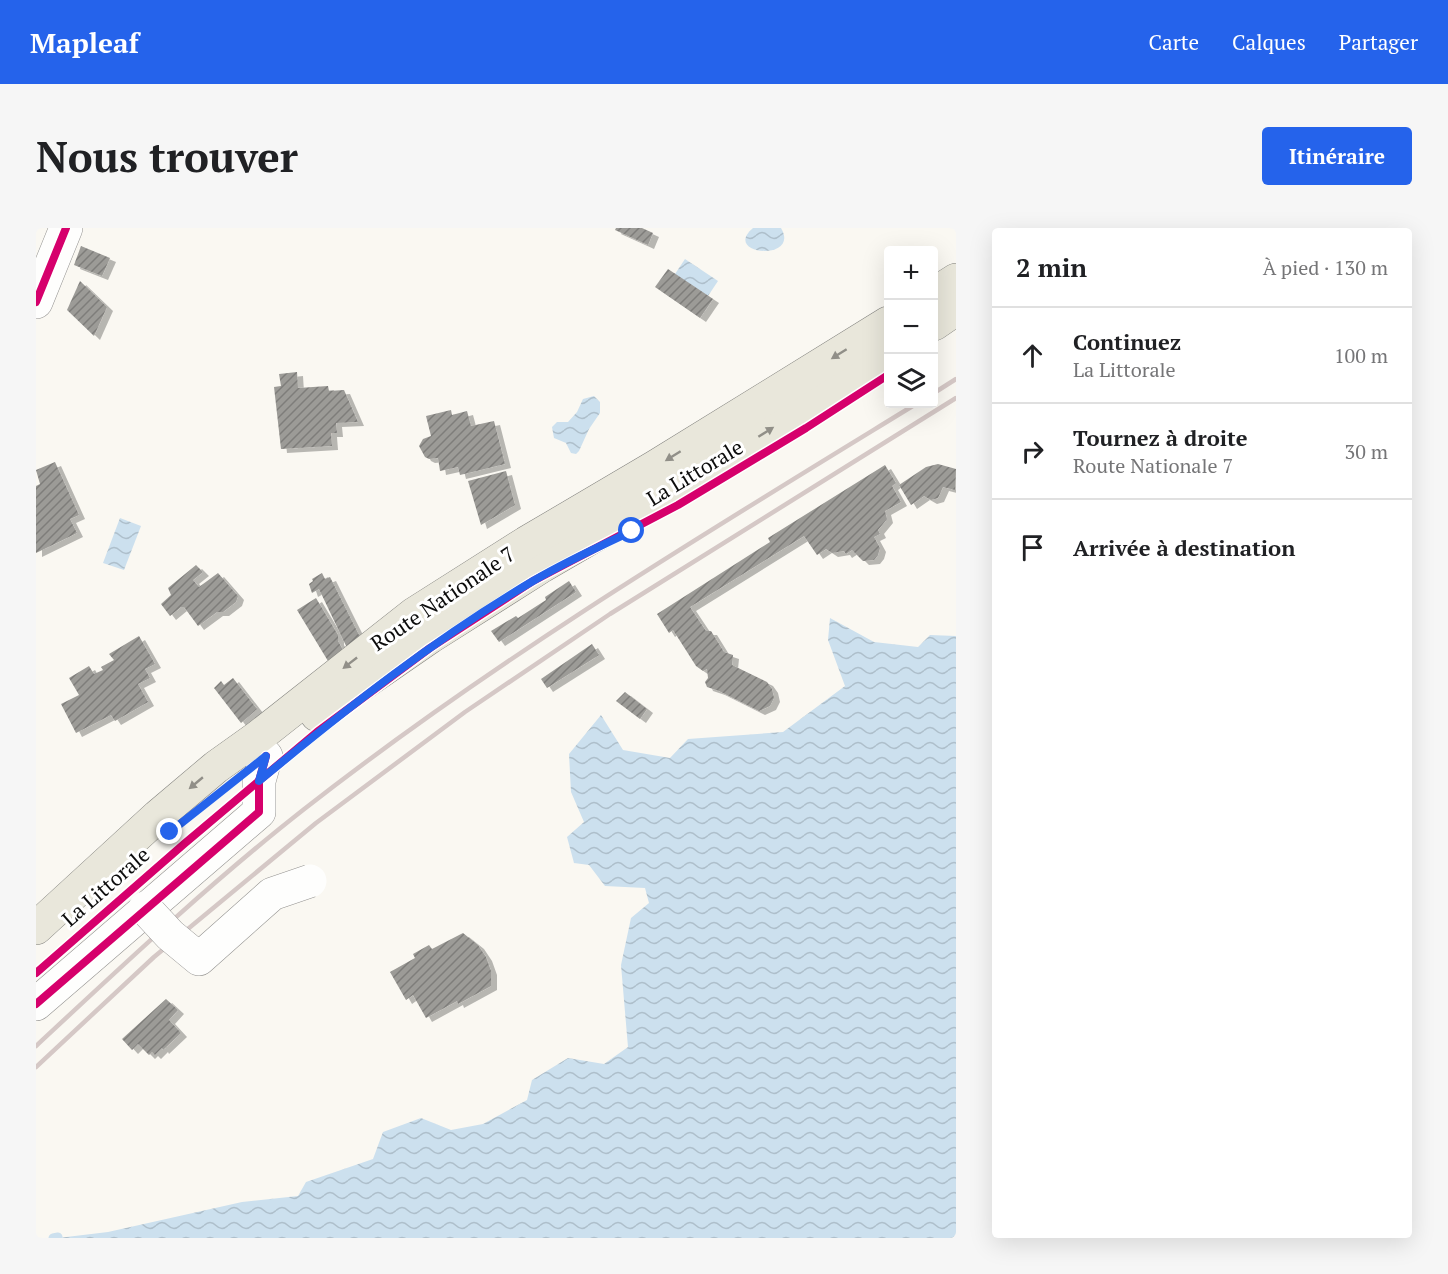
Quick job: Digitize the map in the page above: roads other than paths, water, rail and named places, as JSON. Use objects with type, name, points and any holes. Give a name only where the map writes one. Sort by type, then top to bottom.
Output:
[{"type":"main road","points":[[938,291],[956,280]]},
{"type":"main road","points":[[938,321],[956,309]]},
{"type":"main road","name":"Route Nationale 7","points":[[36,928],[158,816],[216,767],[258,737],[414,614],[526,543],[665,461],[884,325]]},
{"type":"main road","name":"Route Nationale 7","points":[[36,952],[170,832],[317,716],[430,637],[542,566],[671,491],[884,357]]},
{"type":"street","points":[[36,302],[66,228]]},
{"type":"street","points":[[36,1004],[259,812],[259,781],[266,756]]},
{"type":"street","points":[[145,908],[170,935],[199,959],[272,894],[310,881]]},
{"type":"water","points":[[753,228],[781,228],[784,239],[781,246],[772,250],[753,249],[747,244],[746,237]]},
{"type":"water","points":[[685,259],[718,281],[708,296],[675,274]]},
{"type":"water","points":[[594,396],[600,402],[600,413],[589,429],[579,451],[576,454],[571,453],[566,443],[554,438],[552,427],[557,422],[568,422],[577,412],[583,399]]},
{"type":"water","points":[[120,518],[141,526],[124,570],[103,563]]},
{"type":"water","points":[[830,618],[874,642],[918,647],[930,635],[956,636],[956,1238],[58,1238],[108,1232],[242,1202],[298,1196],[306,1182],[373,1159],[383,1132],[421,1118],[451,1130],[483,1124],[527,1100],[532,1080],[568,1058],[604,1064],[628,1047],[621,965],[631,918],[649,903],[645,888],[605,886],[589,865],[574,863],[567,837],[584,822],[571,792],[569,754],[601,715],[623,750],[670,758],[688,739],[783,732],[845,686],[828,640]]},
{"type":"waterway","points":[[53,1238],[58,1237]]},
{"type":"railway","points":[[938,390],[956,379]]},
{"type":"railway","points":[[36,1067],[154,957],[316,823],[465,712],[610,614],[956,398]]},
{"type":"railway","points":[[36,1046],[234,866],[376,754],[451,700],[604,598],[909,408]]}]
